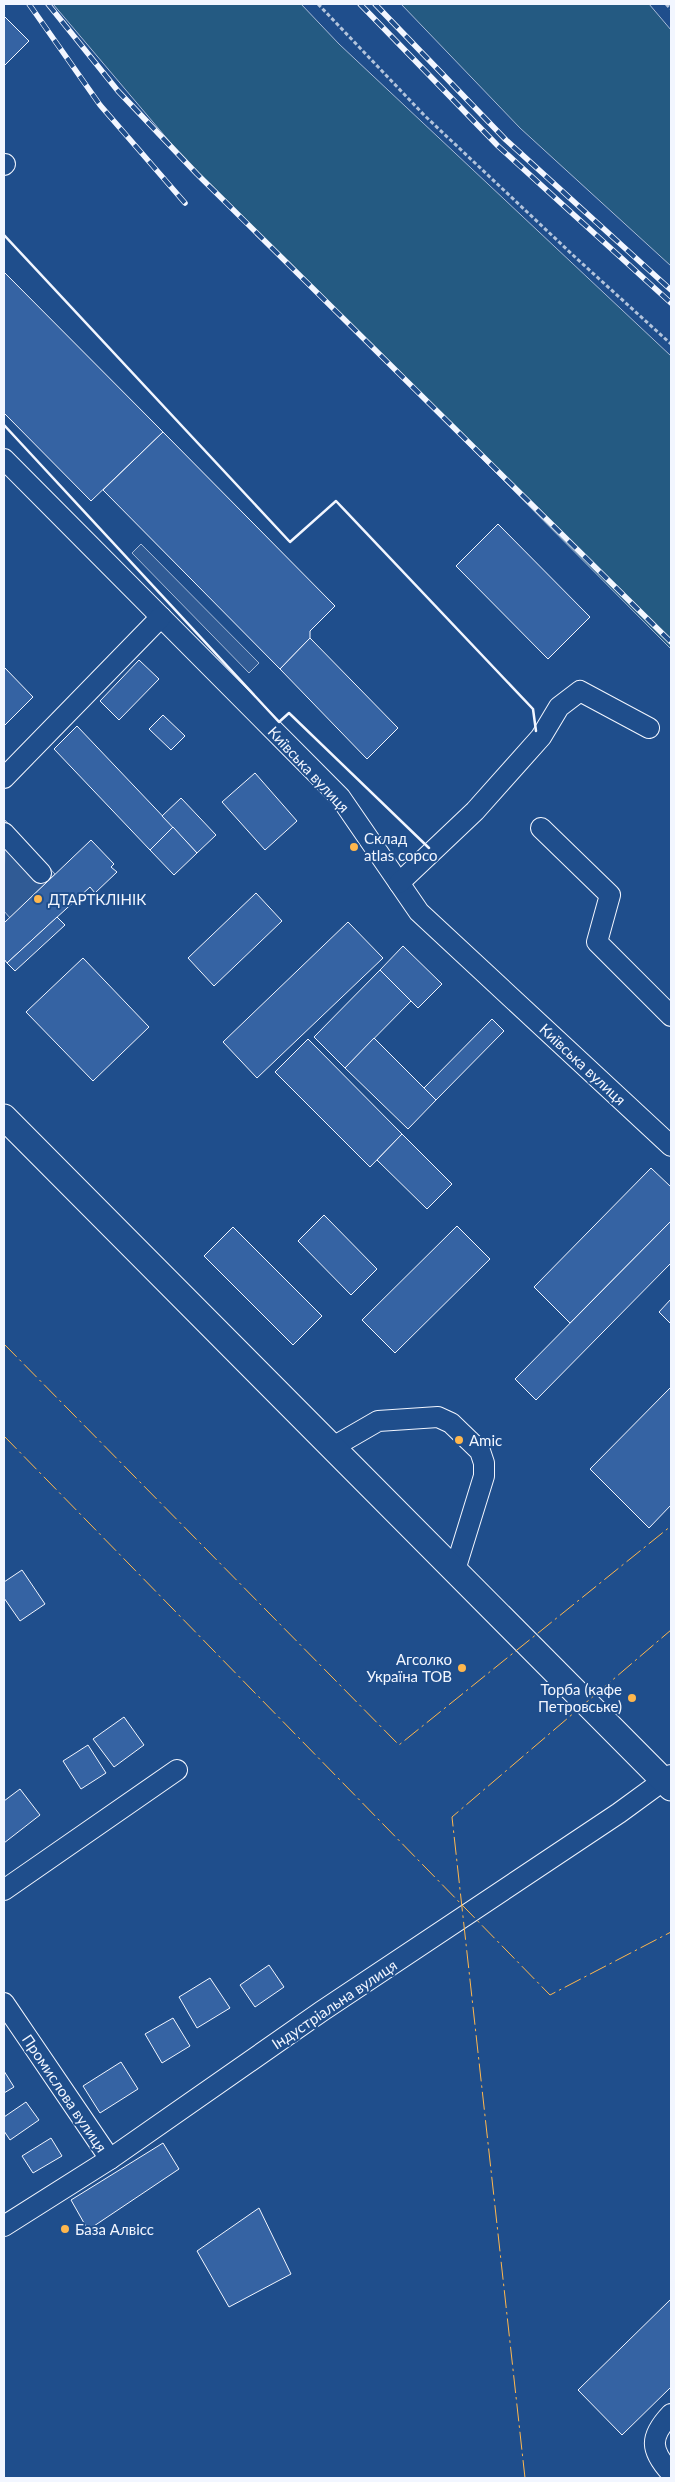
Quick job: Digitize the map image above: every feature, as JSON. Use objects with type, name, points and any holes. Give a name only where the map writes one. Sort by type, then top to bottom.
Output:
[{"type":"main road","points":[[4,1118],[455,1570],[669,1781]]},
{"type":"street","name":"Київська вулиця","points":[[4,459],[340,797],[420,912],[671,1146]]},
{"type":"street","points":[[4,778],[161,617]]},
{"type":"street","points":[[399,883],[475,811],[541,738],[559,707],[580,692],[649,728]]},
{"type":"street","points":[[541,828],[610,895],[597,942],[671,1016]]},
{"type":"street","points":[[4,833],[41,873]]},
{"type":"street","points":[[333,1447],[378,1421],[438,1417],[452,1423],[480,1451],[484,1463],[484,1476],[455,1570]]},
{"type":"street","points":[[4,1890],[177,1770]]},
{"type":"street","name":"Індустріальна вулиця","points":[[4,2226],[110,2158],[322,2011],[669,1781]]},
{"type":"street","name":"Промислова вулиця","points":[[4,2003],[110,2158]]},
{"type":"street","points":[[671,2414],[662,2424],[656,2435],[654,2448],[659,2460],[671,2473]]},
{"type":"path","points":[[318,4],[425,116],[671,344]]},
{"type":"path","points":[[666,4],[671,9]]},
{"type":"shaded area","points":[[53,4],[301,4],[339,44],[671,356],[671,649],[186,161]]},
{"type":"shaded area","points":[[401,4],[649,4],[671,30],[671,266],[520,128]]},
{"type":"shaded area","points":[[141,544],[259,663],[249,673],[132,553]]},
{"type":"shaded area","points":[[5,820],[55,874],[10,918],[4,911]]},
{"type":"building","points":[[4,16],[29,41],[4,66]]},
{"type":"building","points":[[4,272],[163,432],[91,501],[4,413]]},
{"type":"building","points":[[163,432],[335,606],[310,631],[310,638],[280,669],[103,490]]},
{"type":"building","points":[[498,524],[590,617],[548,659],[456,566]]},
{"type":"building","points":[[310,638],[398,728],[367,759],[280,669]]},
{"type":"building","points":[[139,660],[159,679],[119,720],[100,701]]},
{"type":"building","points":[[4,667],[33,697],[4,726]]},
{"type":"building","points":[[163,715],[185,736],[171,750],[149,729]]},
{"type":"building","points":[[77,726],[173,827],[150,850],[54,749]]},
{"type":"building","points":[[255,773],[297,821],[265,850],[222,802]]},
{"type":"building","points":[[181,798],[216,835],[197,853],[162,816]]},
{"type":"building","points":[[173,827],[197,853],[174,875],[150,850]]},
{"type":"building","points":[[91,840],[114,864],[111,867],[117,872],[95,893],[90,887],[7,963],[4,959],[4,923]]},
{"type":"building","points":[[256,893],[282,921],[214,986],[188,958]]},
{"type":"building","points":[[57,917],[65,925],[15,971],[7,963]]},
{"type":"building","points":[[348,922],[383,958],[257,1078],[223,1042]]},
{"type":"building","points":[[403,946],[442,984],[418,1008],[380,970]]},
{"type":"building","points":[[83,958],[149,1027],[93,1081],[26,1012]]},
{"type":"building","points":[[380,970],[411,1001],[345,1068],[314,1037]]},
{"type":"building","points":[[492,1019],[504,1031],[436,1100],[424,1088]]},
{"type":"building","points":[[374,1038],[436,1100],[408,1129],[345,1068]]},
{"type":"building","points":[[308,1039],[402,1134],[370,1167],[275,1072]]},
{"type":"building","points":[[402,1134],[452,1184],[427,1209],[377,1160]]},
{"type":"building","points":[[651,1168],[671,1187],[671,1221],[570,1323],[534,1287]]},
{"type":"building","points":[[324,1215],[377,1269],[351,1295],[298,1241]]},
{"type":"building","points":[[671,1221],[671,1263],[536,1400],[515,1379]]},
{"type":"building","points":[[457,1226],[490,1259],[395,1353],[362,1320]]},
{"type":"building","points":[[233,1227],[322,1316],[293,1345],[204,1256]]},
{"type":"building","points":[[671,1299],[671,1324],[659,1312]]},
{"type":"building","points":[[671,1387],[671,1505],[649,1528],[590,1469]]},
{"type":"building","points":[[22,1570],[45,1604],[20,1621],[4,1598],[4,1582]]},
{"type":"building","points":[[124,1717],[144,1745],[114,1767],[93,1739]]},
{"type":"building","points":[[88,1745],[106,1773],[81,1789],[63,1761]]},
{"type":"building","points":[[20,1789],[40,1815],[4,1843],[4,1801]]},
{"type":"building","points":[[269,1965],[284,1987],[255,2007],[240,1985]]},
{"type":"building","points":[[210,1978],[230,2008],[197,2028],[179,1997]]},
{"type":"building","points":[[173,2018],[190,2046],[162,2063],[145,2034]]},
{"type":"building","points":[[121,2062],[138,2089],[100,2113],[83,2086]]},
{"type":"building","points":[[4,2071],[14,2087],[4,2093]]},
{"type":"building","points":[[26,2102],[39,2120],[10,2140],[4,2131],[4,2117]]},
{"type":"building","points":[[51,2138],[62,2156],[33,2173],[22,2156]]},
{"type":"building","points":[[163,2143],[179,2169],[88,2230],[71,2200]]},
{"type":"building","points":[[259,2208],[291,2274],[229,2307],[197,2251]]},
{"type":"building","points":[[671,2299],[671,2387],[622,2435],[578,2390]]},
{"type":"railway","points":[[29,4],[100,105],[185,203]]},
{"type":"railway","points":[[48,4],[118,91],[197,174],[671,642]]},
{"type":"railway","points":[[360,4],[498,146],[671,303]]},
{"type":"railway","points":[[375,4],[506,140],[671,290]]},
{"type":"wall","points":[[4,235],[290,542],[336,501],[533,709],[536,731]]},
{"type":"wall","points":[[4,425],[279,722],[289,713],[429,848]]},
{"type":"power","points":[[4,1344],[399,1745],[671,1526]]},
{"type":"power","points":[[4,1436],[550,1995],[671,1932]]},
{"type":"power","points":[[525,2478],[452,1817],[671,1630]]},
{"type":"place","name":"Склад atlas copco","points":[[354,847]]},
{"type":"place","name":"ДТАРТКЛІНІК","points":[[38,899]]},
{"type":"place","name":"Amic","points":[[459,1440]]},
{"type":"place","name":"Агсолко Україна ТОВ","points":[[462,1668]]},
{"type":"place","name":"Торба (кафе Петровське)","points":[[632,1698]]},
{"type":"place","name":"База Алвісс","points":[[65,2229]]}]
